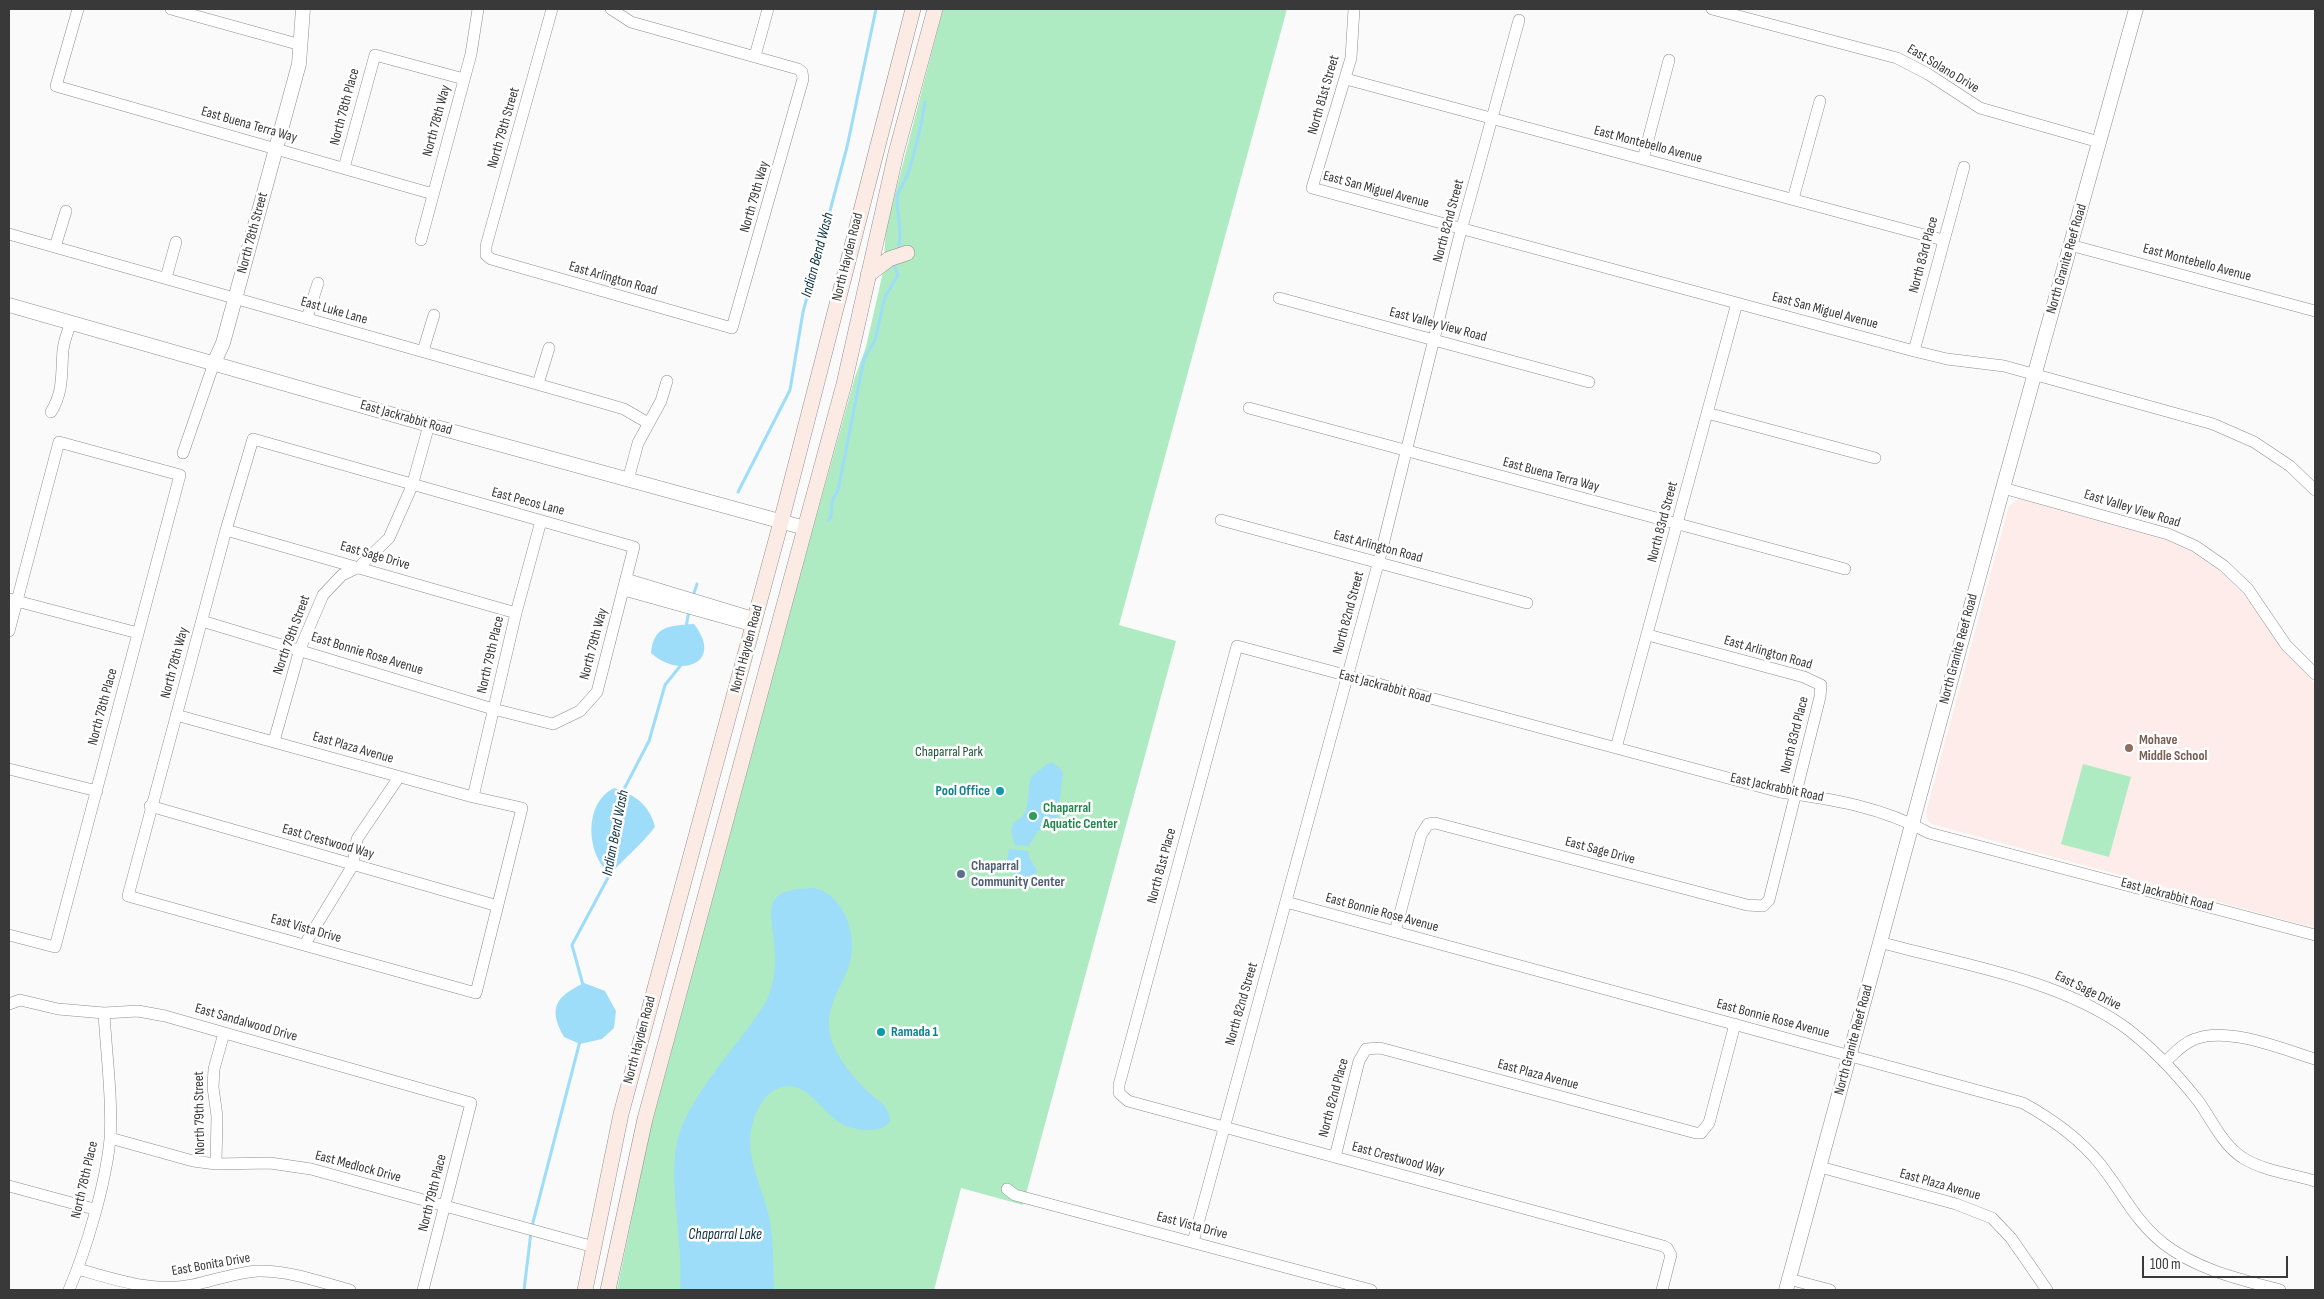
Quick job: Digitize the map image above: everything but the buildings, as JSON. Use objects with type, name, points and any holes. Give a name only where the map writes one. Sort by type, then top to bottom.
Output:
[{"type":"main road","name":"North Hayden Road","points":[[585,1290],[623,1104],[781,522],[854,232],[913,9]]},
{"type":"main road","name":"North Hayden Road","points":[[608,1290],[632,1172],[657,1073],[844,384],[900,138],[935,9]]},
{"type":"main road","points":[[868,275],[889,259],[907,253]]},
{"type":"street","name":"East Buena Terra Way","points":[[78,9],[56,86],[433,194]]},
{"type":"street","points":[[171,9],[301,45]]},
{"type":"street","name":"North 78th Street","points":[[183,453],[214,363],[223,343],[277,148],[299,64],[303,9]]},
{"type":"street","name":"North 78th Way","points":[[421,240],[471,54],[478,9]]},
{"type":"street","name":"North 79th Street","points":[[486,255],[486,246],[552,9]]},
{"type":"street","points":[[611,9],[631,22],[755,56],[768,9]]},
{"type":"street","name":"North 81st Street","points":[[1312,188],[1351,58],[1354,9]]},
{"type":"street","name":"East Solano Drive","points":[[1712,9],[1897,58],[1928,74],[1980,108],[2099,142]]},
{"type":"street","name":"North Granite Reef Road","points":[[1787,1285],[2003,488],[2136,9]]},
{"type":"street","name":"North 82nd Street","points":[[1193,1242],[1378,562],[1407,451],[1433,339],[1519,20]]},
{"type":"street","name":"North 78th Place","points":[[344,168],[375,55],[464,79]]},
{"type":"street","name":"North 79th Way","points":[[732,328],[803,79],[802,72],[798,69],[755,56]]},
{"type":"street","points":[[1643,159],[1669,60]]},
{"type":"street","name":"East Montebello Avenue","points":[[1346,79],[1944,240]]},
{"type":"street","points":[[1793,199],[1820,101]]},
{"type":"street","name":"North 83rd Place","points":[[1914,351],[1964,167]]},
{"type":"street","name":"East San Miguel Avenue","points":[[1312,188],[1914,351],[1947,359],[2004,366],[2213,424],[2254,442],[2290,466],[2315,490]]},
{"type":"street","points":[[56,247],[66,211]]},
{"type":"street","name":"East Luke Lane","points":[[9,234],[624,409],[648,423]]},
{"type":"street","points":[[166,278],[176,242]]},
{"type":"street","name":"East Montebello Avenue","points":[[2070,245],[2315,310]]},
{"type":"street","name":"East Arlington Road","points":[[486,255],[491,259],[732,328]]},
{"type":"street","points":[[307,318],[318,282]]},
{"type":"street","name":"East Valley View Road","points":[[1279,298],[1589,382]]},
{"type":"street","name":"North 83rd Street","points":[[1616,748],[1738,303]]},
{"type":"street","name":"East Jackrabbit Road","points":[[9,305],[429,425],[805,528]]},
{"type":"street","points":[[423,351],[434,315]]},
{"type":"street","points":[[51,412],[59,400],[62,387],[63,348],[70,322]]},
{"type":"street","points":[[538,384],[549,348]]},
{"type":"street","points":[[628,480],[638,443],[661,401],[667,381]]},
{"type":"street","name":"East Buena Terra Way","points":[[1249,408],[1845,569]]},
{"type":"street","points":[[1707,413],[1874,458]]},
{"type":"street","name":"North 79th Street","points":[[274,741],[300,650],[323,595],[342,575],[359,567],[389,538],[412,486],[429,425]]},
{"type":"street","name":"North 78th Way","points":[[128,896],[150,806],[253,438]]},
{"type":"street","name":"East Pecos Lane","points":[[253,438],[412,486],[634,547],[625,584]]},
{"type":"street","name":"North 78th Place","points":[[9,935],[55,947],[180,475],[59,442],[13,600]]},
{"type":"street","name":"East Valley View Road","points":[[2003,488],[2159,531],[2195,546],[2224,566],[2248,589],[2286,645],[2315,674]]},
{"type":"street","name":"East Arlington Road","points":[[1221,520],[1528,603]]},
{"type":"street","name":"North 79th Place","points":[[473,797],[516,613],[541,521]]},
{"type":"street","name":"East Sage Drive","points":[[226,530],[516,613]]},
{"type":"street","points":[[625,584],[754,622]]},
{"type":"street","name":"North 79th Way","points":[[493,709],[553,724],[580,711],[597,692],[625,584]]},
{"type":"street","points":[[9,631],[13,600],[138,633]]},
{"type":"street","name":"East Bonnie Rose Avenue","points":[[202,621],[493,709]]},
{"type":"street","name":"East Arlington Road","points":[[1648,635],[1804,677],[1821,685]]},
{"type":"street","name":"East Jackrabbit Road","points":[[1237,646],[1616,748],[1796,794],[1876,809],[1929,833],[2315,935]]},
{"type":"street","name":"North 81st Place","points":[[1119,1093],[1119,1085],[1237,646]]},
{"type":"street","name":"North 83rd Place","points":[[1763,906],[1772,892],[1820,697],[1821,685]]},
{"type":"street","name":"East Plaza Avenue","points":[[176,715],[473,797],[522,808],[498,906]]},
{"type":"street","points":[[9,768],[96,791]]},
{"type":"street","points":[[305,944],[353,865],[357,839],[399,777]]},
{"type":"street","name":"East Crestwood Way","points":[[150,806],[498,906]]},
{"type":"street","name":"East Sage Drive","points":[[1395,932],[1421,835],[1428,824],[1441,824],[1747,905],[1763,906]]},
{"type":"street","name":"East Vista Drive","points":[[128,896],[476,993],[498,906]]},
{"type":"street","name":"East Bonnie Rose Avenue","points":[[1286,902],[2006,1097],[2039,1112],[2062,1127],[2090,1152],[2134,1214],[2164,1243],[2203,1267],[2280,1290]]},
{"type":"street","name":"East Sage Drive","points":[[1880,942],[2058,991],[2106,1015],[2138,1037],[2165,1062],[2189,1090],[2221,1138],[2232,1150],[2254,1163],[2315,1180]]},
{"type":"street","name":"East Sandalwood Drive","points":[[9,1004],[20,1000],[58,1009],[104,1013],[138,1011],[165,1016],[470,1103]]},
{"type":"street","name":"North 78th Place","points":[[69,1290],[78,1269],[110,1138],[104,1013]]},
{"type":"street","name":"East Plaza Avenue","points":[[1366,1049],[1380,1048],[1690,1132],[1701,1133],[1709,1123],[1735,1024]]},
{"type":"street","name":"North 79th Street","points":[[216,1164],[217,1116],[213,1087],[214,1070],[224,1033]]},
{"type":"street","points":[[2165,1062],[2194,1039],[2209,1035],[2237,1037],[2315,1059]]},
{"type":"street","name":"North 82nd Place","points":[[1335,1157],[1359,1061],[1366,1049]]},
{"type":"street","name":"East Crestwood Way","points":[[1119,1093],[1128,1101],[1663,1246],[1670,1252],[1670,1260],[1662,1290]]},
{"type":"street","name":"North 79th Place","points":[[423,1290],[446,1206],[470,1103]]},
{"type":"street","name":"East Medlock Drive","points":[[110,1138],[185,1159],[216,1164],[270,1163],[292,1166],[594,1247]]},
{"type":"street","name":"East Plaza Avenue","points":[[1820,1167],[1956,1204],[1992,1218],[2010,1238],[2047,1290]]},
{"type":"street","points":[[9,1186],[94,1209]]},
{"type":"street","name":"East Vista Drive","points":[[1007,1189],[1015,1195],[1371,1290]]},
{"type":"street","name":"East Bonita Drive","points":[[78,1269],[131,1284],[155,1288],[192,1285],[231,1275],[258,1271],[304,1277],[350,1290]]},
{"type":"street","points":[[1787,1285],[1830,1290]]},
{"type":"shaded area","name":"Mohave Middle School","points":[[2019,499],[2166,540],[2192,552],[2221,572],[2242,592],[2283,650],[2315,684],[2315,928],[1932,824],[1928,821],[1926,812],[2009,506]]},
{"type":"green space","name":"Chaparral Park","points":[[943,9],[1287,9],[1119,625],[1176,641],[1023,1205],[961,1188],[934,1290],[617,1290],[649,1134],[806,554],[855,377],[866,347],[883,272],[886,229]]},
{"type":"green space","points":[[2083,764],[2131,777],[2109,857],[2061,844]]},
{"type":"water","points":[[694,624],[702,638],[704,649],[701,658],[695,663],[685,666],[674,665],[662,661],[651,653],[655,637],[659,632],[677,625]]},
{"type":"water","points":[[1052,763],[1059,767],[1063,773],[1058,817],[1037,832],[1029,846],[1015,845],[1012,829],[1015,822],[1024,815],[1026,810],[1031,777],[1047,764]]},
{"type":"water","points":[[614,788],[634,797],[640,802],[649,812],[655,827],[639,846],[610,874],[596,855],[591,829],[597,805],[604,795]]},
{"type":"water","points":[[1009,849],[1028,851],[1030,859],[1037,870],[1036,879],[1031,883],[1018,884],[1007,860]]},
{"type":"water","name":"Chaparral Lake","points":[[813,888],[824,891],[840,906],[846,916],[852,939],[850,962],[831,1007],[829,1023],[832,1041],[852,1075],[885,1106],[890,1121],[875,1130],[861,1130],[842,1124],[803,1090],[794,1087],[784,1087],[769,1094],[756,1114],[751,1130],[750,1142],[753,1165],[770,1222],[774,1290],[680,1290],[681,1271],[674,1173],[678,1138],[684,1121],[705,1085],[767,1000],[775,966],[771,916],[775,899],[782,893],[795,889]]},
{"type":"water","points":[[584,983],[605,991],[616,1011],[614,1028],[602,1039],[580,1044],[564,1037],[556,1018],[556,1011],[557,1004],[566,993]]},
{"type":"waterway","name":"Indian Bend Wash","points":[[738,492],[790,390],[803,312],[847,147],[876,9]]},
{"type":"waterway","points":[[898,251],[900,232],[897,198],[907,176],[920,129],[925,102]]},
{"type":"waterway","points":[[828,520],[831,517],[832,501],[838,490],[864,359],[875,340],[885,297],[898,275],[894,265],[895,262]]},
{"type":"waterway","name":"Indian Bend Wash","points":[[693,596],[697,584]]},
{"type":"waterway","name":"Indian Bend Wash","points":[[686,627],[689,611]]},
{"type":"waterway","name":"Indian Bend Wash","points":[[621,795],[649,741],[665,685],[681,665],[681,661]]},
{"type":"waterway","name":"Indian Bend Wash","points":[[583,985],[572,945],[611,870]]},
{"type":"waterway","name":"Indian Bend Wash","points":[[532,1226],[580,1041]]},
{"type":"waterway","name":"Indian Bend Wash","points":[[524,1290],[531,1232]]},
{"type":"place","name":"Mohave Middle School","points":[[2129,748]]},
{"type":"place","name":"Pool Office","points":[[1000,791]]},
{"type":"place","name":"Chaparral Aquatic Center","points":[[1033,816]]},
{"type":"place","name":"Chaparral Community Center","points":[[961,874]]},
{"type":"place","name":"Ramada 1","points":[[881,1032]]}]
